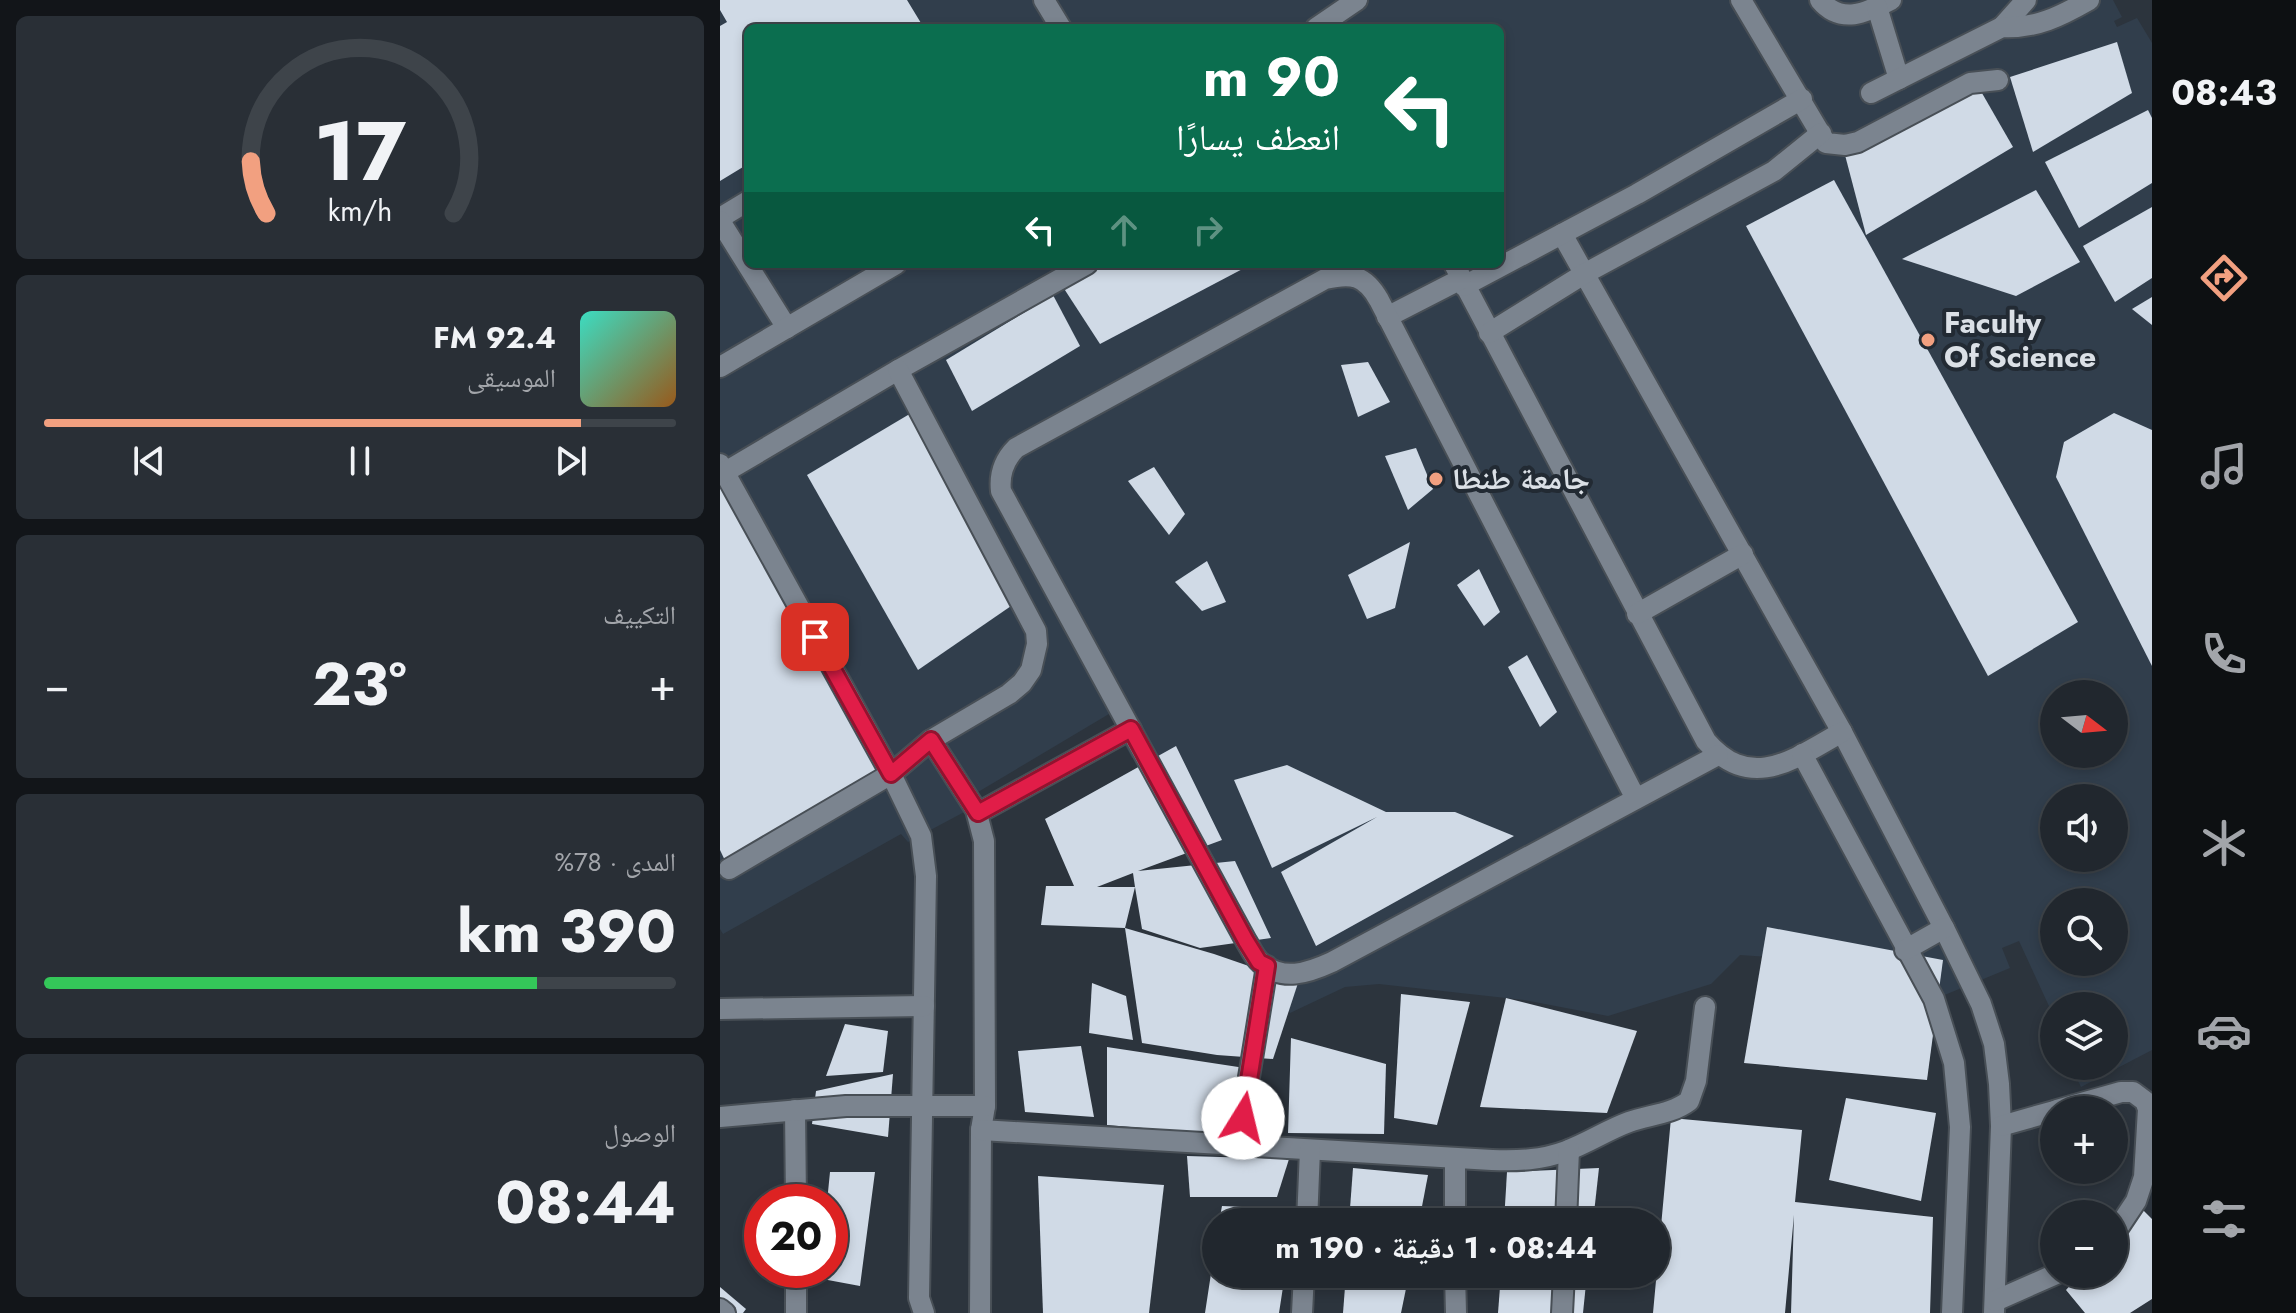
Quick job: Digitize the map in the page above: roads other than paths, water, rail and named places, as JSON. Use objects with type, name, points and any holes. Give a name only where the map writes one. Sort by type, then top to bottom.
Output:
[{"type":"lane","points":[[1044,0],[1059,24]]},
{"type":"lane","points":[[1329,24],[1357,0]]},
{"type":"lane","points":[[1741,0],[1826,143],[1845,145],[1858,142],[1970,83],[1998,80]]},
{"type":"lane","points":[[1820,0],[1835,13],[1851,16],[1884,4],[1899,79]]},
{"type":"lane","points":[[1871,93],[2002,27],[2026,0]]},
{"type":"lane","points":[[2002,27],[2043,23],[2089,0]]},
{"type":"lane","points":[[1504,258],[1562,234],[1802,99]]},
{"type":"lane","points":[[1489,333],[1584,274],[1774,171],[1821,133]]},
{"type":"lane","points":[[744,204],[720,219],[744,258]]},
{"type":"lane","points":[[1562,234],[1842,732],[1972,984],[1994,1044],[2001,1126],[1994,1307]]},
{"type":"lane","points":[[750,268],[787,328]]},
{"type":"lane","points":[[720,367],[889,268]]},
{"type":"lane","points":[[924,1313],[919,1298],[924,1006],[924,856],[921,836],[891,774],[722,471],[1080,268]]},
{"type":"lane","points":[[1387,317],[1479,268]]},
{"type":"lane","points":[[1636,799],[1373,290],[1364,282],[1345,275],[1325,279],[1010,454],[1002,471],[1001,491],[1246,941],[1259,962],[1281,974],[1307,973],[1332,962],[1636,799],[1718,755]]},
{"type":"lane","points":[[1460,276],[1706,741],[1718,755],[1733,764],[1749,769],[1767,769],[1842,732]]},
{"type":"lane","points":[[729,869],[891,774],[931,740],[1016,689],[1031,670],[1037,644],[1036,631],[898,370]]},
{"type":"lane","points":[[1637,614],[1743,554]]},
{"type":"lane","points":[[978,813],[1131,729]]},
{"type":"lane","points":[[931,740],[978,813],[986,861],[980,1313]]},
{"type":"lane","points":[[1802,754],[1934,999],[1948,1041],[1957,1086],[1960,1127],[1952,1313]]},
{"type":"lane","points":[[1905,950],[1944,928]]},
{"type":"lane","points":[[1238,1145],[1267,966]]},
{"type":"lane","points":[[720,1009],[924,1006]]},
{"type":"lane","points":[[981,1130],[1455,1159],[1518,1161],[1545,1158],[1618,1126],[1670,1111],[1689,1101],[1696,1081],[1705,1007]]},
{"type":"lane","points":[[2107,1096],[2133,1092],[2145,1101],[2148,1116],[2144,1177],[2136,1201],[2128,1213]]},
{"type":"lane","points":[[720,1117],[846,1106],[985,1106]]},
{"type":"lane","points":[[795,1110],[796,1184]]},
{"type":"lane","points":[[2001,1126],[2040,1115]]},
{"type":"lane","points":[[1308,1208],[1310,1150]]},
{"type":"lane","points":[[1567,1208],[1569,1150]]},
{"type":"lane","points":[[1455,1159],[1455,1208]]},
{"type":"lane","points":[[1994,1307],[2040,1283]]},
{"type":"lane","points":[[796,1288],[796,1313]]},
{"type":"lane","points":[[1302,1313],[1303,1288]]},
{"type":"lane","points":[[1455,1288],[1456,1313]]},
{"type":"lane","points":[[1562,1313],[1563,1288]]},
{"type":"lane","points":[[720,1309],[725,1313]]},
{"type":"place","name":"Faculty Of Science","points":[[1928,340]]},
{"type":"place","name":"جامعة طنطا","points":[[1436,479]]}]
